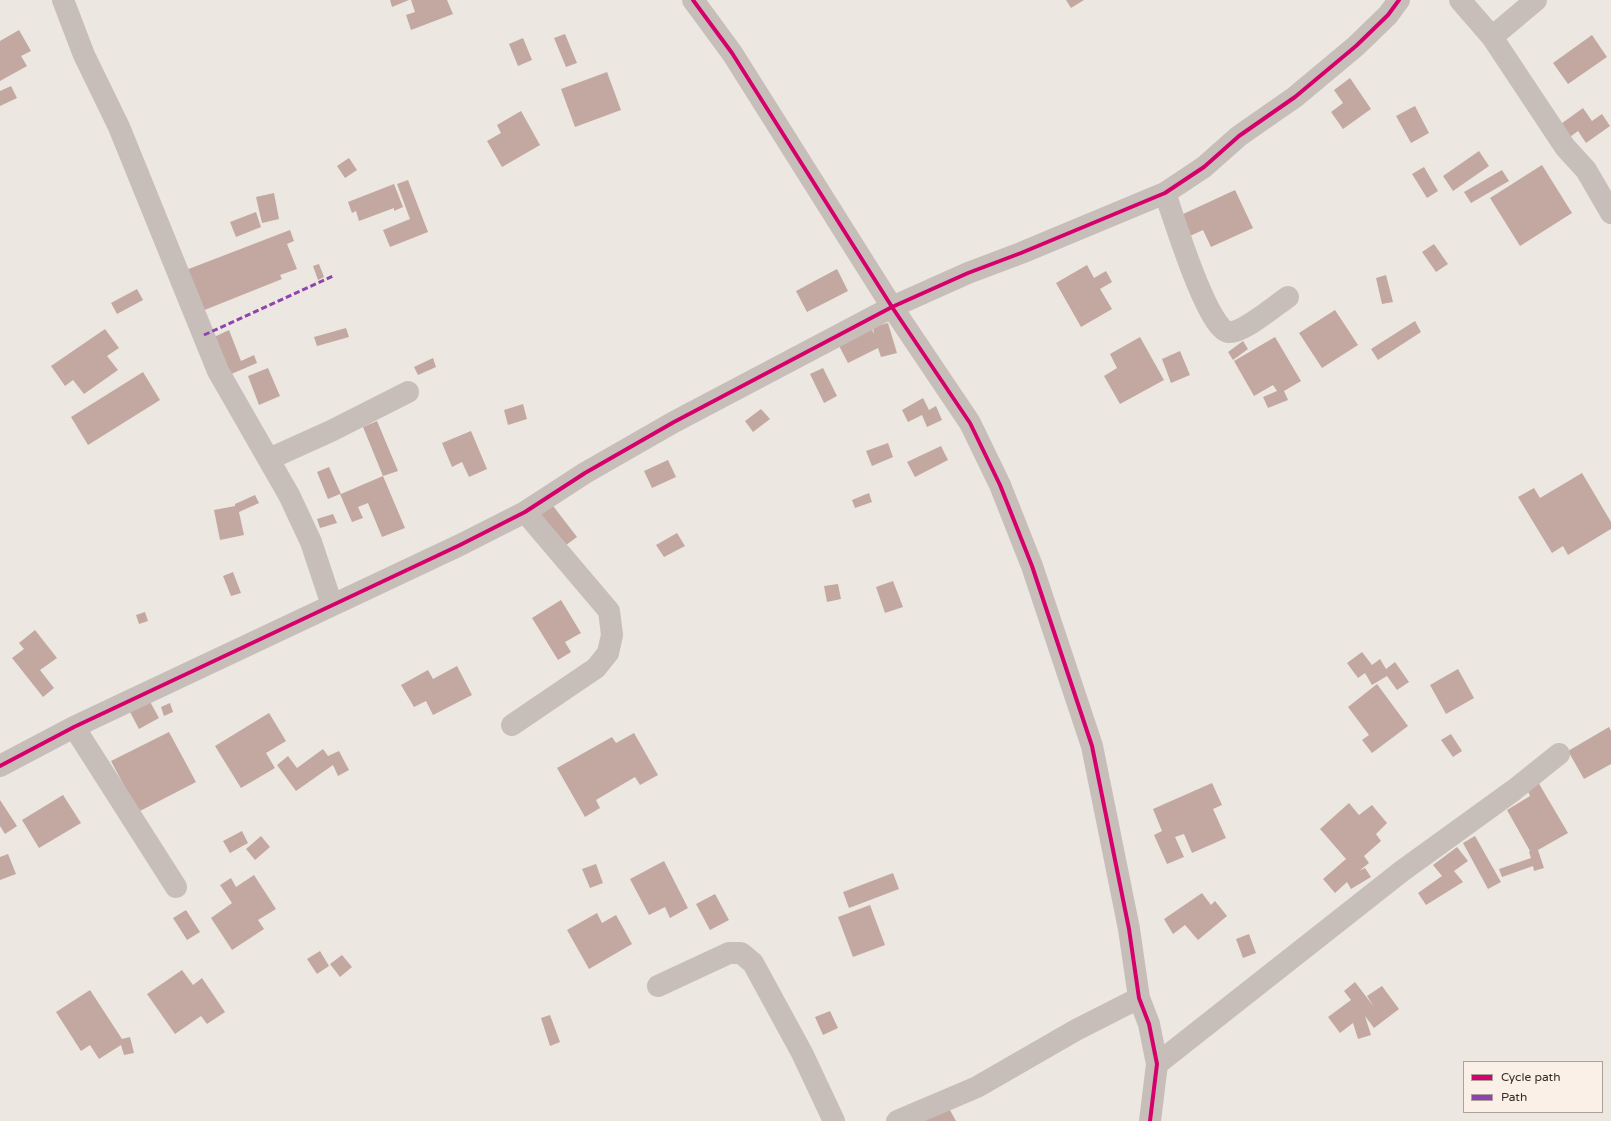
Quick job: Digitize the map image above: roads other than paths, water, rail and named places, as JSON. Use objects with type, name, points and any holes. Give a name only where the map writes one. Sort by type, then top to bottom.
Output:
[{"type":"street","points":[[63,0],[84,55],[125,141],[218,371],[289,495],[311,542],[332,605]]},
{"type":"street","points":[[693,0],[732,53],[892,307],[970,423],[1000,485],[1032,566],[1092,746],[1129,929],[1139,998],[1149,1024],[1157,1064],[1150,1121]]},
{"type":"street","points":[[0,766],[74,727],[524,512],[585,473],[681,418],[892,307],[968,273],[1021,254],[1166,193],[1204,167],[1239,136],[1295,97],[1356,46],[1388,15],[1399,0]]},
{"type":"street","points":[[1460,0],[1492,37],[1565,147],[1586,170],[1611,213]]},
{"type":"street","points":[[1492,37],[1536,0]]},
{"type":"street","points":[[1166,193],[1196,282],[1220,328],[1229,332],[1242,329],[1288,297]]},
{"type":"street","points":[[269,459],[331,431],[408,392]]},
{"type":"street","points":[[512,726],[596,668],[608,653],[612,635],[609,611],[524,512]]},
{"type":"street","points":[[74,727],[176,887]]},
{"type":"street","points":[[1157,1064],[1402,871],[1514,790],[1559,754]]},
{"type":"street","points":[[658,986],[729,953],[740,954],[753,962],[802,1053],[834,1121]]},
{"type":"street","points":[[897,1121],[977,1087],[1076,1030],[1139,998]]}]
